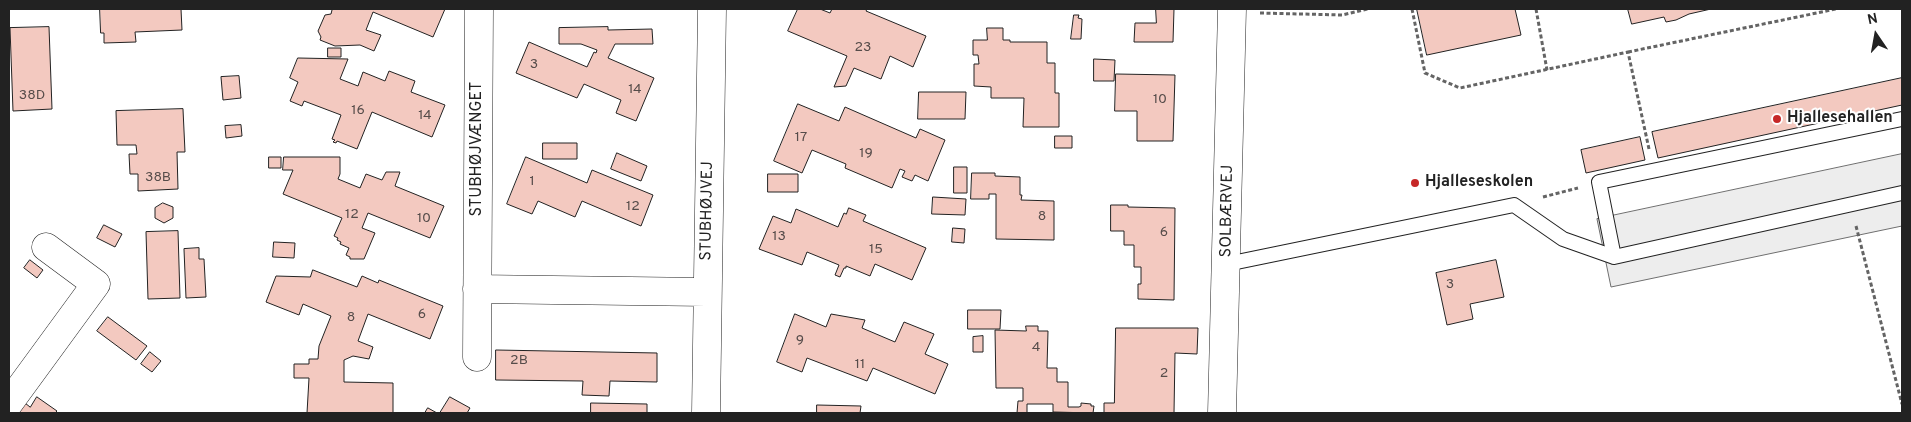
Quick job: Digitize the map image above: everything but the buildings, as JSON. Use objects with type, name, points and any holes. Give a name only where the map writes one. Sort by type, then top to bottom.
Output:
[{"type":"street","name":"STUBHØJVÆNGET","points":[[477,357],[479,9]]},
{"type":"street","name":"STUBHØJVEJ","points":[[706,413],[706,292],[712,9]]},
{"type":"street","name":"SOLBÆRVEJ","points":[[1222,413],[1232,11]]},
{"type":"street","points":[[9,403],[96,284],[46,247]]},
{"type":"street","points":[[477,289],[706,292]]},
{"type":"lane","points":[[1614,257],[1599,182],[1902,119]]},
{"type":"lane","points":[[1227,264],[1514,205],[1563,239],[1614,257],[1850,203],[1902,193]]},
{"type":"path","points":[[1232,11],[1342,15],[1368,9]]},
{"type":"path","points":[[1412,9],[1425,73],[1460,88],[1836,9]]},
{"type":"path","points":[[1536,9],[1547,70]]},
{"type":"path","points":[[1628,52],[1653,171]]},
{"type":"path","points":[[1514,205],[1599,182]]},
{"type":"path","points":[[1850,203],[1902,404]]},
{"type":"shaded area","points":[[1902,154],[1902,226],[1611,287],[1597,219]]},
{"type":"place","name":"Hjallesehallen","points":[[1777,119]]},
{"type":"place","name":"Hjalleseskolen","points":[[1415,183]]}]
